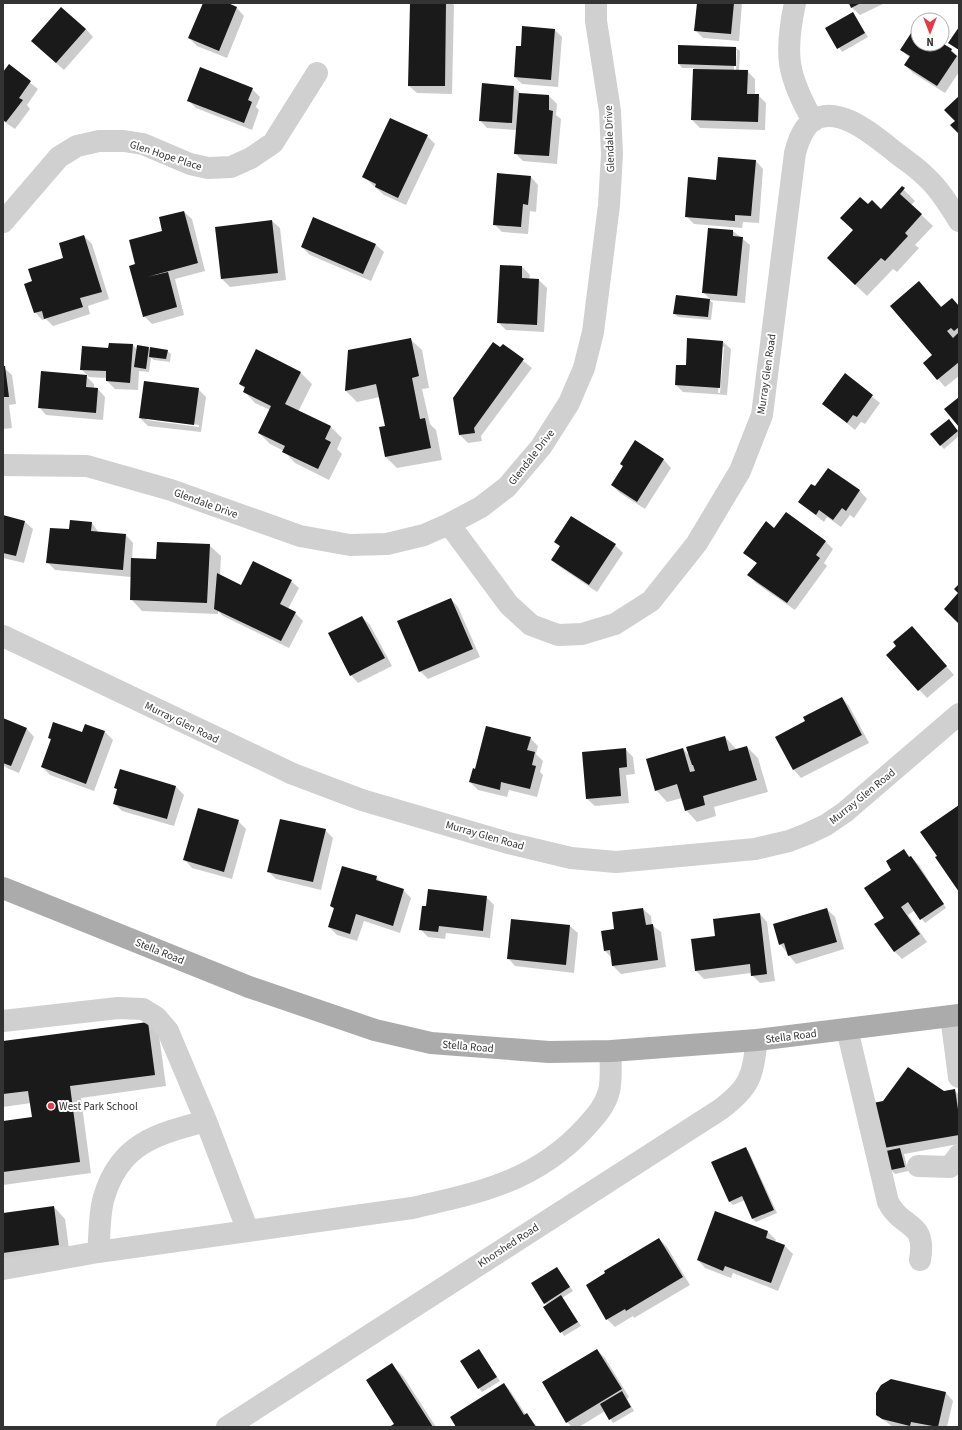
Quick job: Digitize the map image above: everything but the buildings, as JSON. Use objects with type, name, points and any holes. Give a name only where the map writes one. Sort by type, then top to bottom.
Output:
[{"type":"main road","name":"Stella Road","points":[[3,888],[249,988],[375,1030],[431,1043],[549,1052],[611,1051],[757,1040],[955,1016]]},
{"type":"street","name":"Glendale Drive","points":[[3,465],[87,466],[171,490],[300,536],[350,545],[387,544],[424,535],[481,507],[507,488],[541,447],[565,409],[584,368],[594,324],[609,205],[612,154],[610,111],[596,21],[596,3]]},
{"type":"street","points":[[795,3],[790,25],[788,50],[791,71],[798,94],[813,121],[829,117],[838,117],[862,127],[925,175],[949,205],[959,221]]},
{"type":"street","name":"Glen Hope Place","points":[[3,222],[59,157],[77,146],[99,141],[124,141],[143,144],[190,164],[208,168],[231,167],[251,158],[273,143],[317,73]]},
{"type":"street","name":"Murray Glen Road","points":[[449,524],[509,605],[532,625],[558,635],[582,634],[615,624],[651,601],[697,543],[740,471],[762,415],[795,153],[800,138],[813,121]]},
{"type":"street","name":"Murray Glen Road","points":[[3,636],[293,774],[355,798],[508,843],[571,858],[616,862],[755,849],[788,841],[807,834],[826,825],[845,812],[959,714]]},
{"type":"street","points":[[3,1020],[118,1008],[143,1009],[156,1017],[168,1031],[206,1121],[248,1231]]},
{"type":"street","points":[[955,1016],[959,1077]]},
{"type":"street","points":[[847,1029],[888,1202],[893,1212],[919,1233],[922,1246],[920,1260]]},
{"type":"street","name":"Khorshed Road","points":[[228,1427],[739,1096],[749,1081],[754,1064],[757,1040]]},
{"type":"street","points":[[3,1269],[98,1252],[412,1208],[462,1197],[514,1180],[551,1159],[578,1135],[601,1111],[609,1091],[611,1051]]},
{"type":"street","points":[[98,1252],[103,1198],[117,1165],[141,1143],[183,1127],[206,1121]]},
{"type":"street","points":[[918,1166],[950,1167],[959,1155]]},
{"type":"place","name":"West Park School","points":[[51,1106]]}]
